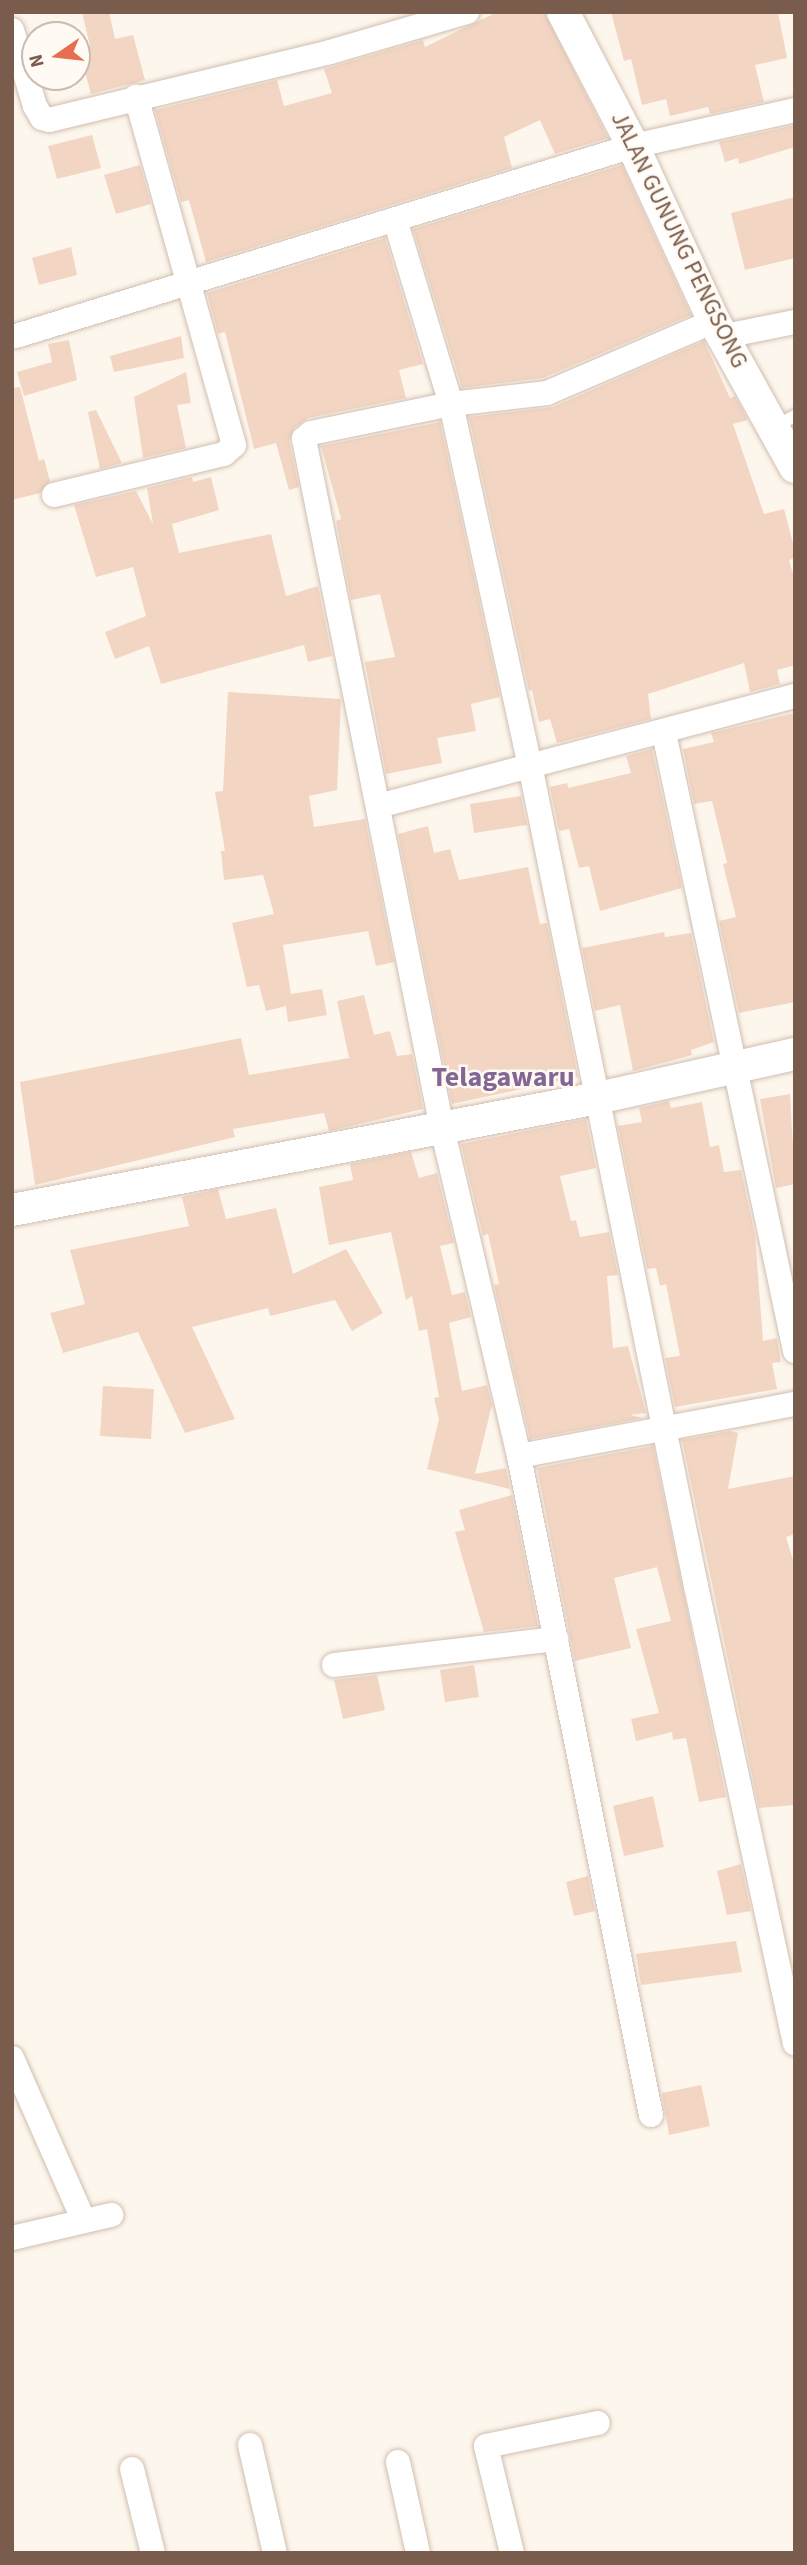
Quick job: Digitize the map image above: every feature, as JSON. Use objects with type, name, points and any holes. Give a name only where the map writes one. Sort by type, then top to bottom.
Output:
[{"type":"street","points":[[12,30],[42,118],[330,52],[467,12]]},
{"type":"street","name":"JALAN GUNUNG PENGSONG","points":[[563,12],[633,146],[719,329],[784,422],[795,467]]},
{"type":"street","points":[[54,495],[232,451],[234,439],[136,97]]},
{"type":"street","points":[[16,336],[189,282],[396,223],[633,146],[795,110]]},
{"type":"street","points":[[396,223],[451,404],[530,765],[664,1427],[795,2043]]},
{"type":"street","points":[[651,2115],[519,1456],[442,1128],[304,439],[311,433],[451,404],[547,393],[719,329],[795,322]]},
{"type":"street","points":[[378,806],[530,765],[664,733],[795,696]]},
{"type":"street","points":[[664,733],[795,1351]]},
{"type":"street","points":[[12,1210],[598,1098],[795,1054]]},
{"type":"street","points":[[519,1456],[795,1404]]},
{"type":"street","points":[[334,1665],[556,1639]]},
{"type":"street","points":[[12,2058],[84,2221]]},
{"type":"street","points":[[12,2238],[111,2215]]},
{"type":"street","points":[[512,2553],[485,2446],[598,2423]]},
{"type":"street","points":[[250,2445],[275,2553]]},
{"type":"street","points":[[398,2462],[418,2553]]},
{"type":"street","points":[[132,2469],[153,2553]]},
{"type":"building","points":[[82,12],[109,12],[115,39],[133,35],[145,80],[91,94],[91,21],[84,21]]},
{"type":"building","points":[[497,12],[544,12],[608,138],[555,154],[540,120],[504,137],[512,168],[206,262],[189,200],[181,202],[155,110],[277,80],[284,106],[332,93],[324,69],[423,40],[425,47]]},
{"type":"building","points":[[611,12],[778,12],[787,58],[755,65],[764,102],[710,114],[708,107],[670,116],[666,99],[642,105],[631,59],[624,61]]},
{"type":"building","points":[[795,125],[795,147],[739,164],[738,158],[725,162],[719,142]]},
{"type":"building","points":[[92,135],[101,168],[57,179],[48,146]]},
{"type":"building","points":[[140,165],[151,204],[116,214],[104,175]]},
{"type":"building","points":[[622,165],[691,315],[543,378],[462,388],[413,229]]},
{"type":"building","points":[[795,197],[795,258],[745,270],[731,213]]},
{"type":"building","points":[[385,238],[423,364],[399,370],[406,398],[308,418],[294,428],[289,441],[299,487],[289,490],[276,443],[254,449],[225,332],[218,334],[207,293]]},
{"type":"building","points":[[71,247],[77,275],[39,285],[32,258]]},
{"type":"building","points":[[181,336],[184,358],[114,372],[110,356]]},
{"type":"building","points":[[69,340],[77,380],[24,396],[17,372],[52,362],[48,344]]},
{"type":"building","points":[[704,341],[730,398],[735,396],[748,420],[733,424],[764,514],[784,509],[795,551],[795,558],[789,560],[795,581],[795,665],[777,670],[780,684],[750,692],[744,663],[648,694],[651,719],[557,743],[550,719],[539,722],[532,690],[529,691],[469,417],[553,407]]},
{"type":"building","points":[[186,372],[191,403],[177,405],[186,448],[143,458],[134,397]]},
{"type":"building","points":[[20,387],[39,461],[44,459],[50,481],[40,493],[12,500],[12,388]]},
{"type":"building","points":[[96,410],[122,463],[100,469],[88,412]]},
{"type":"building","points":[[440,422],[500,697],[471,704],[476,731],[437,738],[442,763],[386,774],[365,662],[395,657],[380,594],[351,600],[336,521],[341,519],[321,446]]},
{"type":"building","points":[[192,477],[193,482],[211,477],[219,510],[172,524],[179,553],[271,534],[286,596],[318,586],[332,656],[308,662],[304,645],[161,684],[149,646],[115,659],[105,632],[146,616],[133,567],[96,577],[74,505],[136,491],[153,524],[147,488]]},
{"type":"building","points":[[228,692],[341,699],[337,790],[309,796],[314,827],[365,819],[394,962],[376,966],[368,931],[283,945],[291,994],[322,989],[327,1015],[288,1022],[286,1006],[266,1011],[259,985],[247,987],[232,923],[274,914],[263,875],[224,880],[221,851],[225,851],[215,792],[223,791]]},
{"type":"building","points":[[795,713],[795,1002],[739,1013],[719,921],[736,917],[723,864],[727,863],[712,801],[694,804],[683,749],[714,742],[711,733]]},
{"type":"building","points":[[652,749],[682,888],[600,911],[589,866],[579,868],[569,829],[559,831],[550,787],[567,783],[568,788],[631,773],[626,756]]},
{"type":"building","points":[[521,796],[527,825],[474,833],[470,804]]},
{"type":"building","points":[[428,826],[434,853],[450,849],[459,880],[528,867],[540,924],[547,923],[578,1077],[452,1104],[398,834]]},
{"type":"building","points":[[664,932],[665,937],[691,933],[714,1042],[691,1050],[692,1055],[633,1071],[620,1005],[595,1011],[582,948]]},
{"type":"building","points":[[364,995],[374,1035],[390,1031],[397,1056],[412,1054],[423,1109],[329,1131],[324,1113],[233,1129],[235,1137],[35,1185],[20,1082],[241,1038],[249,1075],[349,1058],[337,1001]]},
{"type":"building","points":[[790,1094],[795,1184],[776,1188],[760,1099]]},
{"type":"building","points":[[669,1101],[671,1108],[702,1102],[710,1147],[719,1145],[724,1172],[741,1170],[755,1235],[763,1341],[777,1338],[781,1362],[772,1363],[777,1389],[675,1407],[665,1358],[680,1356],[666,1284],[660,1286],[656,1268],[647,1269],[618,1126],[642,1122],[639,1108]]},
{"type":"building","points":[[586,1119],[596,1168],[560,1176],[571,1221],[576,1220],[580,1237],[609,1232],[618,1275],[607,1276],[613,1348],[628,1346],[646,1413],[630,1415],[643,1418],[530,1439],[494,1285],[499,1284],[488,1234],[483,1236],[461,1144]]},
{"type":"building","points":[[411,1152],[419,1178],[437,1173],[454,1243],[440,1246],[452,1295],[465,1292],[471,1317],[449,1323],[462,1391],[487,1385],[492,1405],[475,1474],[506,1468],[510,1489],[427,1469],[439,1419],[434,1398],[439,1397],[427,1329],[419,1331],[412,1296],[406,1300],[391,1232],[329,1245],[319,1187],[353,1180],[350,1164]]},
{"type":"building","points":[[218,1189],[226,1219],[276,1208],[293,1274],[346,1249],[383,1313],[352,1331],[335,1300],[270,1316],[268,1308],[192,1327],[235,1419],[185,1433],[138,1332],[63,1353],[50,1313],[85,1304],[70,1250],[189,1226],[182,1197]]},
{"type":"building","points":[[103,1386],[154,1389],[151,1439],[100,1436]]},
{"type":"building","points":[[730,1431],[738,1433],[728,1489],[795,1476],[795,1534],[786,1537],[795,1567],[795,1805],[759,1808],[682,1440]]},
{"type":"building","points":[[653,1446],[726,1797],[699,1802],[686,1738],[673,1740],[672,1732],[636,1741],[631,1719],[659,1713],[636,1629],[671,1621],[657,1567],[614,1578],[631,1648],[575,1661],[537,1468]]},
{"type":"building","points":[[512,1495],[538,1626],[484,1632],[455,1532],[465,1530],[459,1510]]},
{"type":"building","points":[[474,1665],[479,1697],[445,1702],[440,1670]]},
{"type":"building","points":[[377,1675],[385,1710],[343,1719],[334,1680]]},
{"type":"building","points":[[653,1796],[664,1847],[624,1856],[613,1806]]},
{"type":"building","points":[[741,1864],[751,1911],[727,1915],[717,1871]]},
{"type":"building","points":[[588,1876],[595,1911],[574,1916],[566,1882]]},
{"type":"building","points":[[736,1941],[742,1972],[641,1985],[636,1954]]},
{"type":"building","points":[[701,2085],[710,2126],[669,2135],[662,2093]]},
{"type":"district","name":"Telagawaru","points":[[503,1077]]}]
